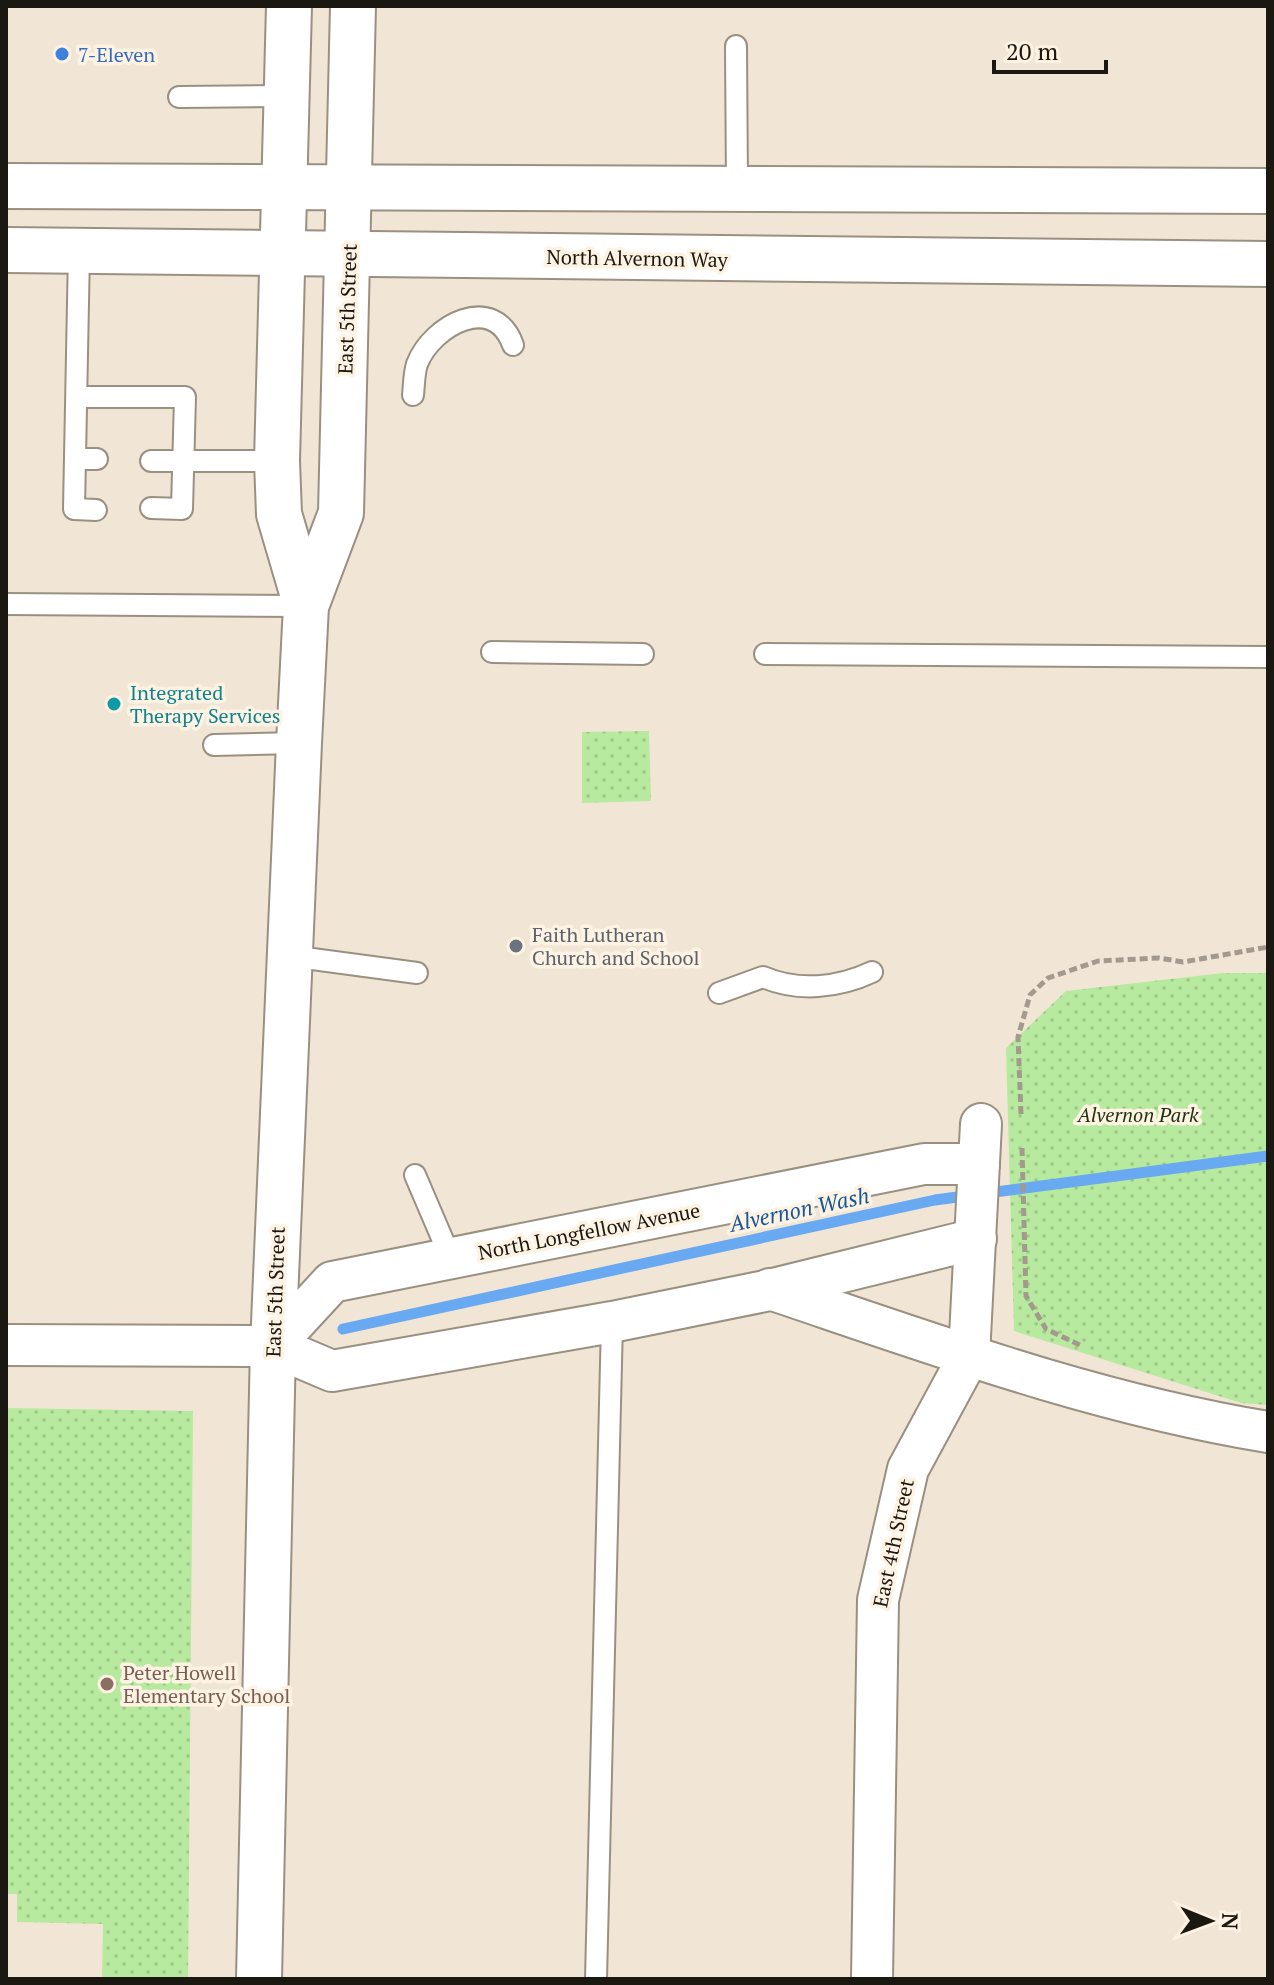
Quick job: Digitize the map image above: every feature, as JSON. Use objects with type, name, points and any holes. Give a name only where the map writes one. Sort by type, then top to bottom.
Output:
[{"type":"street","name":"East 5th Street","points":[[289,6],[277,461],[279,514],[306,606]]},
{"type":"street","name":"East 5th Street","points":[[259,1979],[273,1346],[299,743],[306,606],[341,513],[353,6]]},
{"type":"street","points":[[6,186],[1268,191]]},
{"type":"street","name":"North Alvernon Way","points":[[6,250],[1268,264]]},
{"type":"street","name":"East 4th Street","points":[[872,1979],[878,1600],[908,1469],[969,1356],[981,1124]]},
{"type":"street","name":"North Longfellow Avenue","points":[[273,1346],[332,1282],[924,1164],[979,1164]]},
{"type":"street","points":[[6,1345],[273,1346],[332,1371],[612,1322],[770,1289],[976,1239]]},
{"type":"street","points":[[770,1289],[969,1356],[1119,1400],[1212,1423],[1268,1432]]},
{"type":"lane","points":[[736,46],[737,188]]},
{"type":"lane","points":[[179,97],[287,96]]},
{"type":"lane","points":[[79,251],[74,509],[96,510]]},
{"type":"lane","points":[[413,395],[416,365],[436,334],[467,316],[492,318],[508,331],[513,345]]},
{"type":"lane","points":[[78,397],[185,397],[182,509],[151,508]]},
{"type":"lane","points":[[76,459],[97,459]]},
{"type":"lane","points":[[151,461],[277,461]]},
{"type":"lane","points":[[6,604],[306,606]]},
{"type":"lane","points":[[492,652],[643,654]]},
{"type":"lane","points":[[765,654],[1268,657]]},
{"type":"lane","points":[[214,745],[299,743]]},
{"type":"lane","points":[[290,956],[417,973]]},
{"type":"lane","points":[[719,993],[763,977],[781,985],[843,985],[872,972]]},
{"type":"lane","points":[[415,1175],[451,1259]]},
{"type":"lane","points":[[596,1979],[612,1322]]},
{"type":"path","points":[[1021,1120],[1018,1037],[1030,995],[1048,978],[1098,961],[1159,958],[1183,962],[1268,947]]},
{"type":"path","points":[[1021,1134],[1026,1296],[1046,1329],[1095,1350]]},
{"type":"green space","points":[[649,731],[651,801],[582,803],[582,732]]},
{"type":"green space","name":"Alvernon Park","points":[[1223,973],[1268,973],[1268,1405],[1241,1403],[1014,1331],[1006,1048],[1066,991]]},
{"type":"green space","name":"Peter Howell Elementary School","points":[[6,1408],[193,1411],[188,1979],[102,1979],[103,1924],[17,1922],[17,1894],[6,1894]]},
{"type":"waterway","name":"Alvernon Wash","points":[[343,1329],[935,1200],[1268,1156]]},
{"type":"place","name":"7-Eleven","points":[[62,54]]},
{"type":"place","name":"Integrated Therapy Services","points":[[114,704]]},
{"type":"place","name":"Faith Lutheran Church and School","points":[[516,946]]},
{"type":"place","name":"Peter Howell Elementary School","points":[[107,1684]]}]
